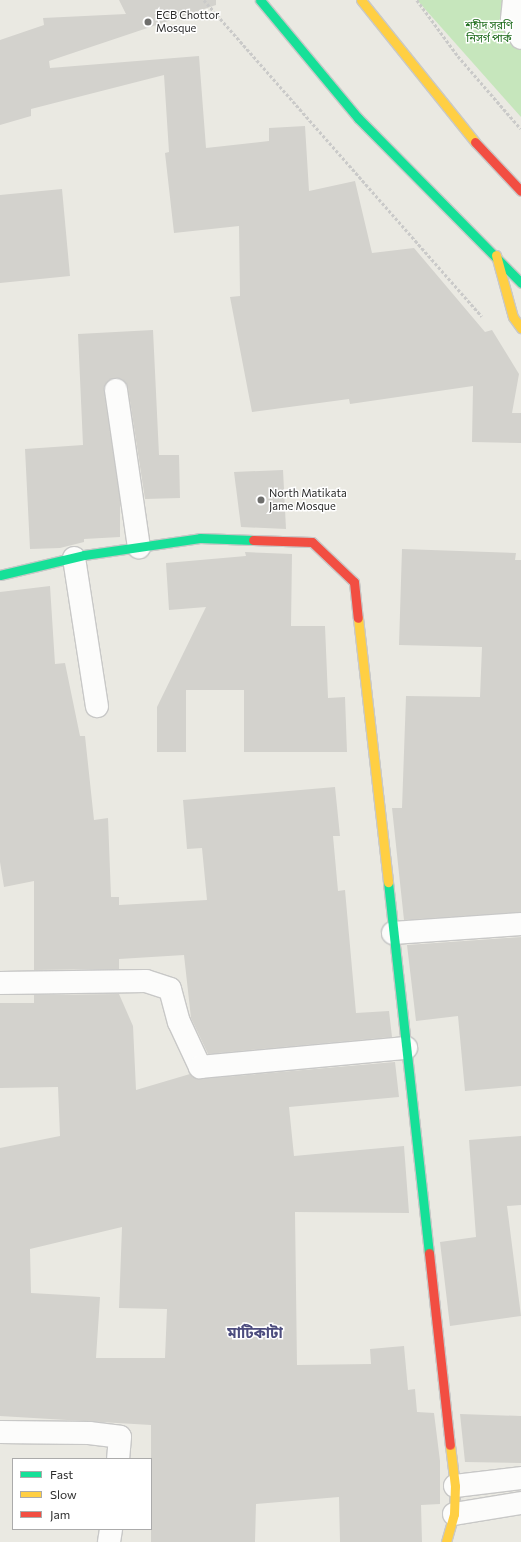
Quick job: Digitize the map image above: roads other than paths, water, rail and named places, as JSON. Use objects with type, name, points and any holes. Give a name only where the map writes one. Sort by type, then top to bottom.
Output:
[{"type":"street","points":[[260,0],[358,118],[521,283]]},
{"type":"street","points":[[361,0],[488,158],[521,191]]},
{"type":"street","points":[[514,0],[512,20],[521,38]]},
{"type":"street","points":[[496,256],[513,317],[521,328]]},
{"type":"street","points":[[116,390],[139,547]]},
{"type":"street","points":[[0,575],[74,558],[200,538],[312,542],[354,582],[455,1486],[454,1514],[446,1542]]},
{"type":"street","points":[[74,558],[98,706]]},
{"type":"street","points":[[393,933],[521,924]]},
{"type":"street","points":[[0,983],[146,981],[170,989],[178,1022],[200,1067],[406,1048]]},
{"type":"street","points":[[0,1432],[89,1433],[120,1437],[118,1458]]},
{"type":"street","points":[[455,1486],[521,1478]]},
{"type":"street","points":[[454,1514],[521,1503]]},
{"type":"street","points":[[109,1542],[111,1530]]},
{"type":"place","name":"ECB Chottor Mosque","points":[[148,22]]},
{"type":"place","name":"North Matikata Jame Mosque","points":[[261,500]]},
{"type":"district","name":"মাটিকাটা","points":[[255,1333]]},
{"type":"park label","name":"শহীদ সরণি নিসর্গ পার্ক","points":[[489,32]]}]
